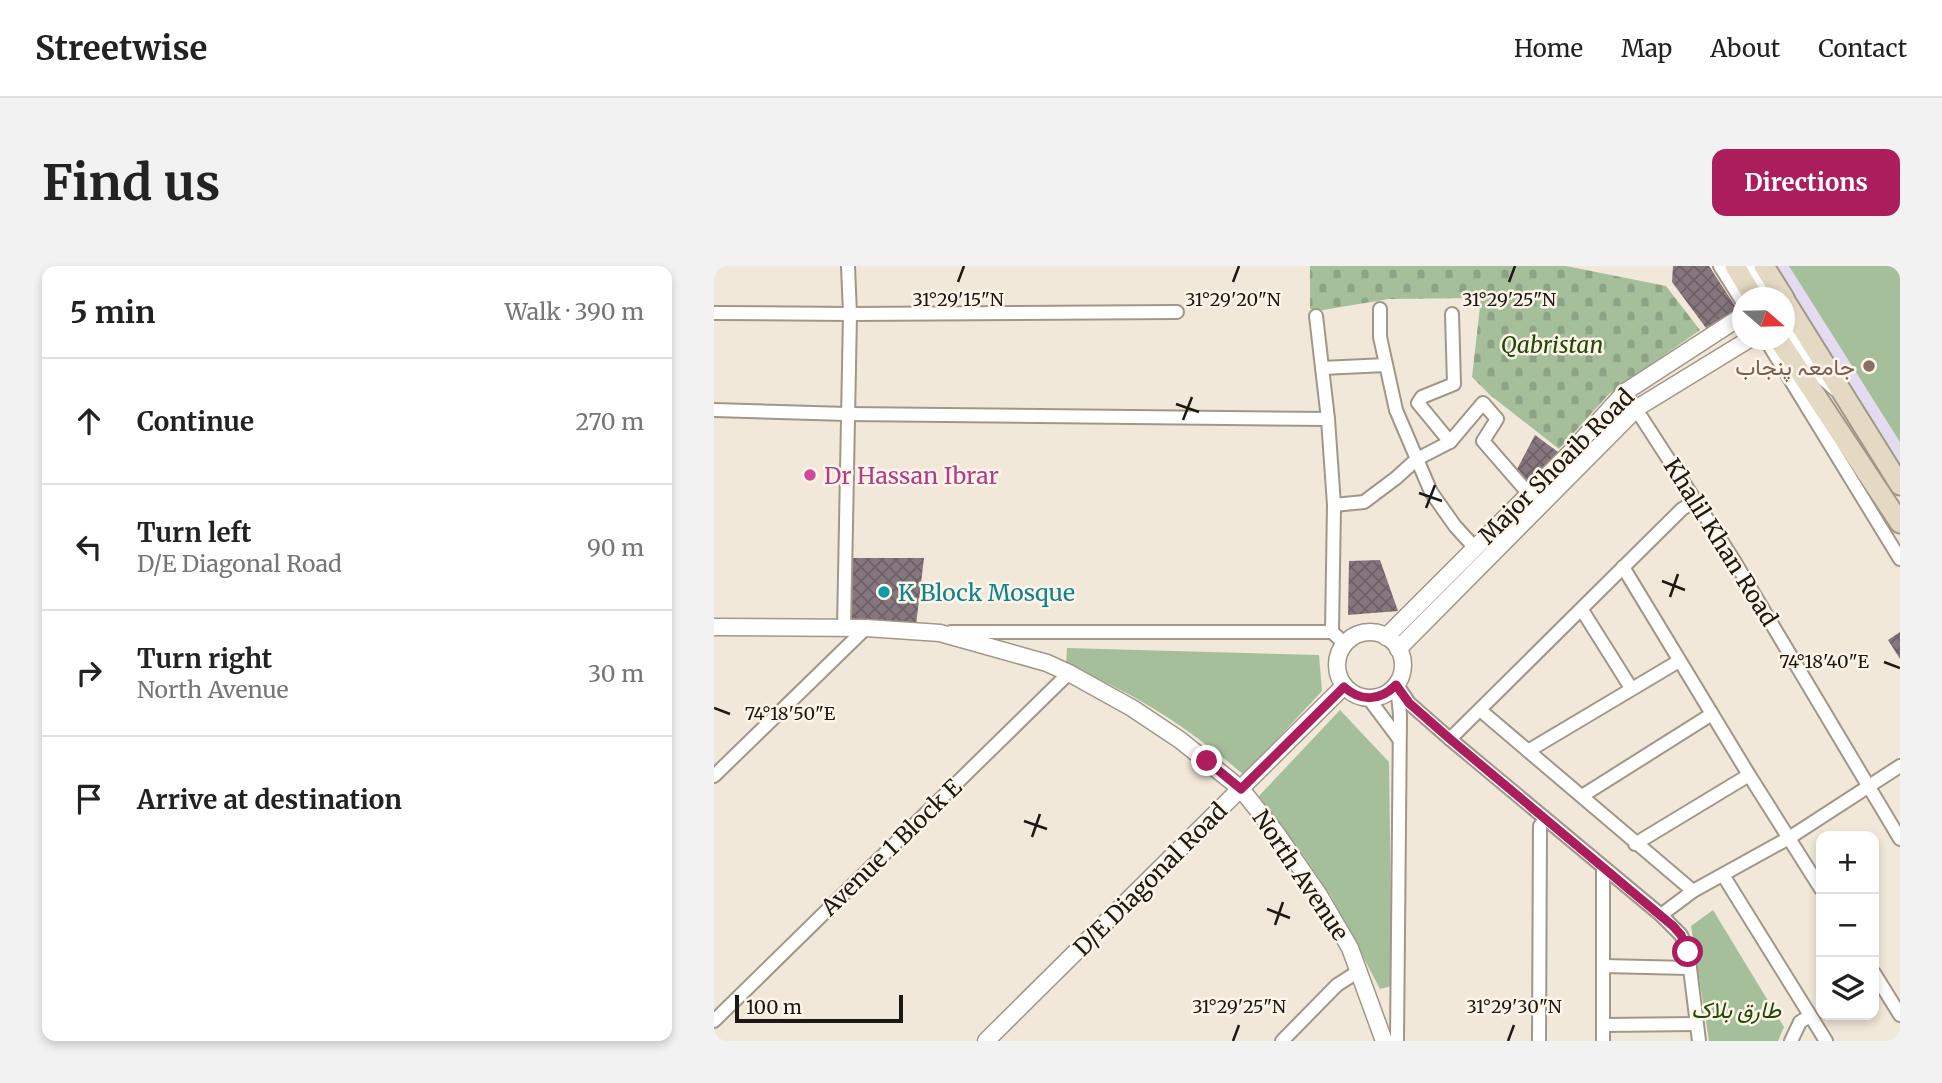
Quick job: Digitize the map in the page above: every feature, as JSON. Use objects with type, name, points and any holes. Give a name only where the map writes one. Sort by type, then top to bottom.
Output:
[{"type":"main road","points":[[1735,266],[1747,287]]},
{"type":"main road","points":[[1764,266],[1777,287]]},
{"type":"main road","points":[[1795,316],[1900,485]]},
{"type":"main road","points":[[1785,350],[1861,477],[1900,523]]},
{"type":"street","points":[[845,629],[850,314],[848,266]]},
{"type":"street","points":[[1720,266],[1733,287]]},
{"type":"street","points":[[1753,266],[1763,287]]},
{"type":"street","points":[[1380,309],[1380,337],[1396,410],[1431,492],[1455,526],[1475,548]]},
{"type":"street","points":[[714,313],[1177,312]]},
{"type":"street","points":[[1450,442],[1418,404],[1422,397],[1454,384],[1452,314]]},
{"type":"street","points":[[1316,316],[1328,419],[1334,505],[1332,632]]},
{"type":"street","name":"Major Shoaib Road","points":[[1386,637],[1569,454],[1625,392],[1732,322]]},
{"type":"street","points":[[1795,339],[1816,372],[1844,394]]},
{"type":"street","name":"Major Shoaib Road","points":[[1398,649],[1637,408],[1732,350]]},
{"type":"street","points":[[1773,350],[1861,477],[1900,559]]},
{"type":"street","points":[[1322,368],[1386,365]]},
{"type":"street","name":"Khalil Khan Road","points":[[1625,392],[1733,559],[1900,839]]},
{"type":"street","points":[[1334,505],[1364,502],[1417,459],[1450,442],[1483,403],[1497,419],[1483,441],[1529,494]]},
{"type":"street","points":[[714,410],[1328,419]]},
{"type":"street","points":[[1450,739],[1682,509],[1695,501]]},
{"type":"street","points":[[1623,567],[1816,881]]},
{"type":"street","points":[[1582,610],[1631,688]]},
{"type":"street","name":"North Avenue","points":[[714,627],[866,628],[940,633],[1005,650],[1069,673],[1132,708],[1180,740],[1241,789],[1277,834],[1319,895],[1350,948],[1384,1041]]},
{"type":"street","points":[[714,776],[866,628]]},
{"type":"street","points":[[940,633],[1332,632],[1345,644]]},
{"type":"street","points":[[1378,633],[1386,637],[1398,649],[1403,667],[1396,685],[1389,693],[1369,699],[1360,697],[1344,687],[1337,670],[1338,660],[1345,644],[1360,634],[1378,633]]},
{"type":"street","points":[[1528,751],[1679,661]]},
{"type":"street","name":"Avenue 1 Block E","points":[[714,1021],[1069,673]]},
{"type":"street","points":[[1396,685],[1399,739],[1396,1041]]},
{"type":"street","points":[[1396,685],[1409,703],[1450,739],[1673,926],[1685,943],[1699,1041]]},
{"type":"street","name":"D/E Diagonal Road","points":[[986,1041],[1344,687]]},
{"type":"street","points":[[1369,699],[1399,739]]},
{"type":"street","points":[[1480,710],[1693,891]]},
{"type":"street","points":[[1582,796],[1712,714]]},
{"type":"street","points":[[1661,915],[1693,891],[1789,838],[1900,766]]},
{"type":"street","points":[[1635,844],[1749,775]]},
{"type":"street","points":[[1539,1041],[1540,826],[1544,820]]},
{"type":"street","points":[[1603,867],[1603,1041]]},
{"type":"street","points":[[1723,875],[1826,1041]]},
{"type":"street","points":[[1603,966],[1689,968]]},
{"type":"street","points":[[1282,1041],[1337,985],[1359,971]]},
{"type":"street","points":[[1879,981],[1900,1015]]},
{"type":"street","points":[[1791,1041],[1800,1023],[1810,1016]]},
{"type":"street","points":[[1603,1024],[1696,1024]]},
{"type":"shaded area","name":"جامعہ پنجاب","points":[[1775,266],[1900,266],[1900,466],[1795,298],[1795,287],[1788,287]]},
{"type":"green space","name":"Qabristan","points":[[1310,266],[1566,266],[1666,286],[1700,330],[1609,394],[1559,449],[1490,395],[1472,377],[1481,298],[1389,299],[1323,310],[1310,309]]},
{"type":"green space","name":"جامعہ پنجاب","points":[[1789,266],[1900,266],[1900,442]]},
{"type":"green space","points":[[1067,648],[1319,655],[1322,691],[1244,775],[1159,712],[1066,665]]},
{"type":"green space","points":[[1340,710],[1389,762],[1392,986],[1380,989],[1331,896],[1259,796]]},
{"type":"green space","name":"طارق بلاک","points":[[1713,910],[1784,1027],[1778,1041],[1709,1041],[1691,926]]},
{"type":"building","points":[[1673,266],[1709,266],[1732,301],[1732,312],[1706,328],[1672,282]]},
{"type":"building","points":[[1535,435],[1558,452],[1527,485],[1515,473]]},
{"type":"building","name":"K Block Mosque","points":[[849,558],[924,558],[916,625],[848,625]]},
{"type":"building","points":[[1380,560],[1398,611],[1348,615],[1349,561]]},
{"type":"building","points":[[1900,632],[1900,659],[1888,640]]},
{"type":"place","name":"جامعہ پنجاب","points":[[1869,366]]},
{"type":"place","name":"Dr Hassan Ibrar","points":[[810,475]]},
{"type":"place","name":"K Block Mosque","points":[[884,592]]},
{"type":"route","points":[[1207,761],[1241,789],[1344,687],[1351,693],[1369,699],[1389,693],[1396,685],[1409,703],[1450,739],[1661,915],[1681,935],[1688,952]]}]
